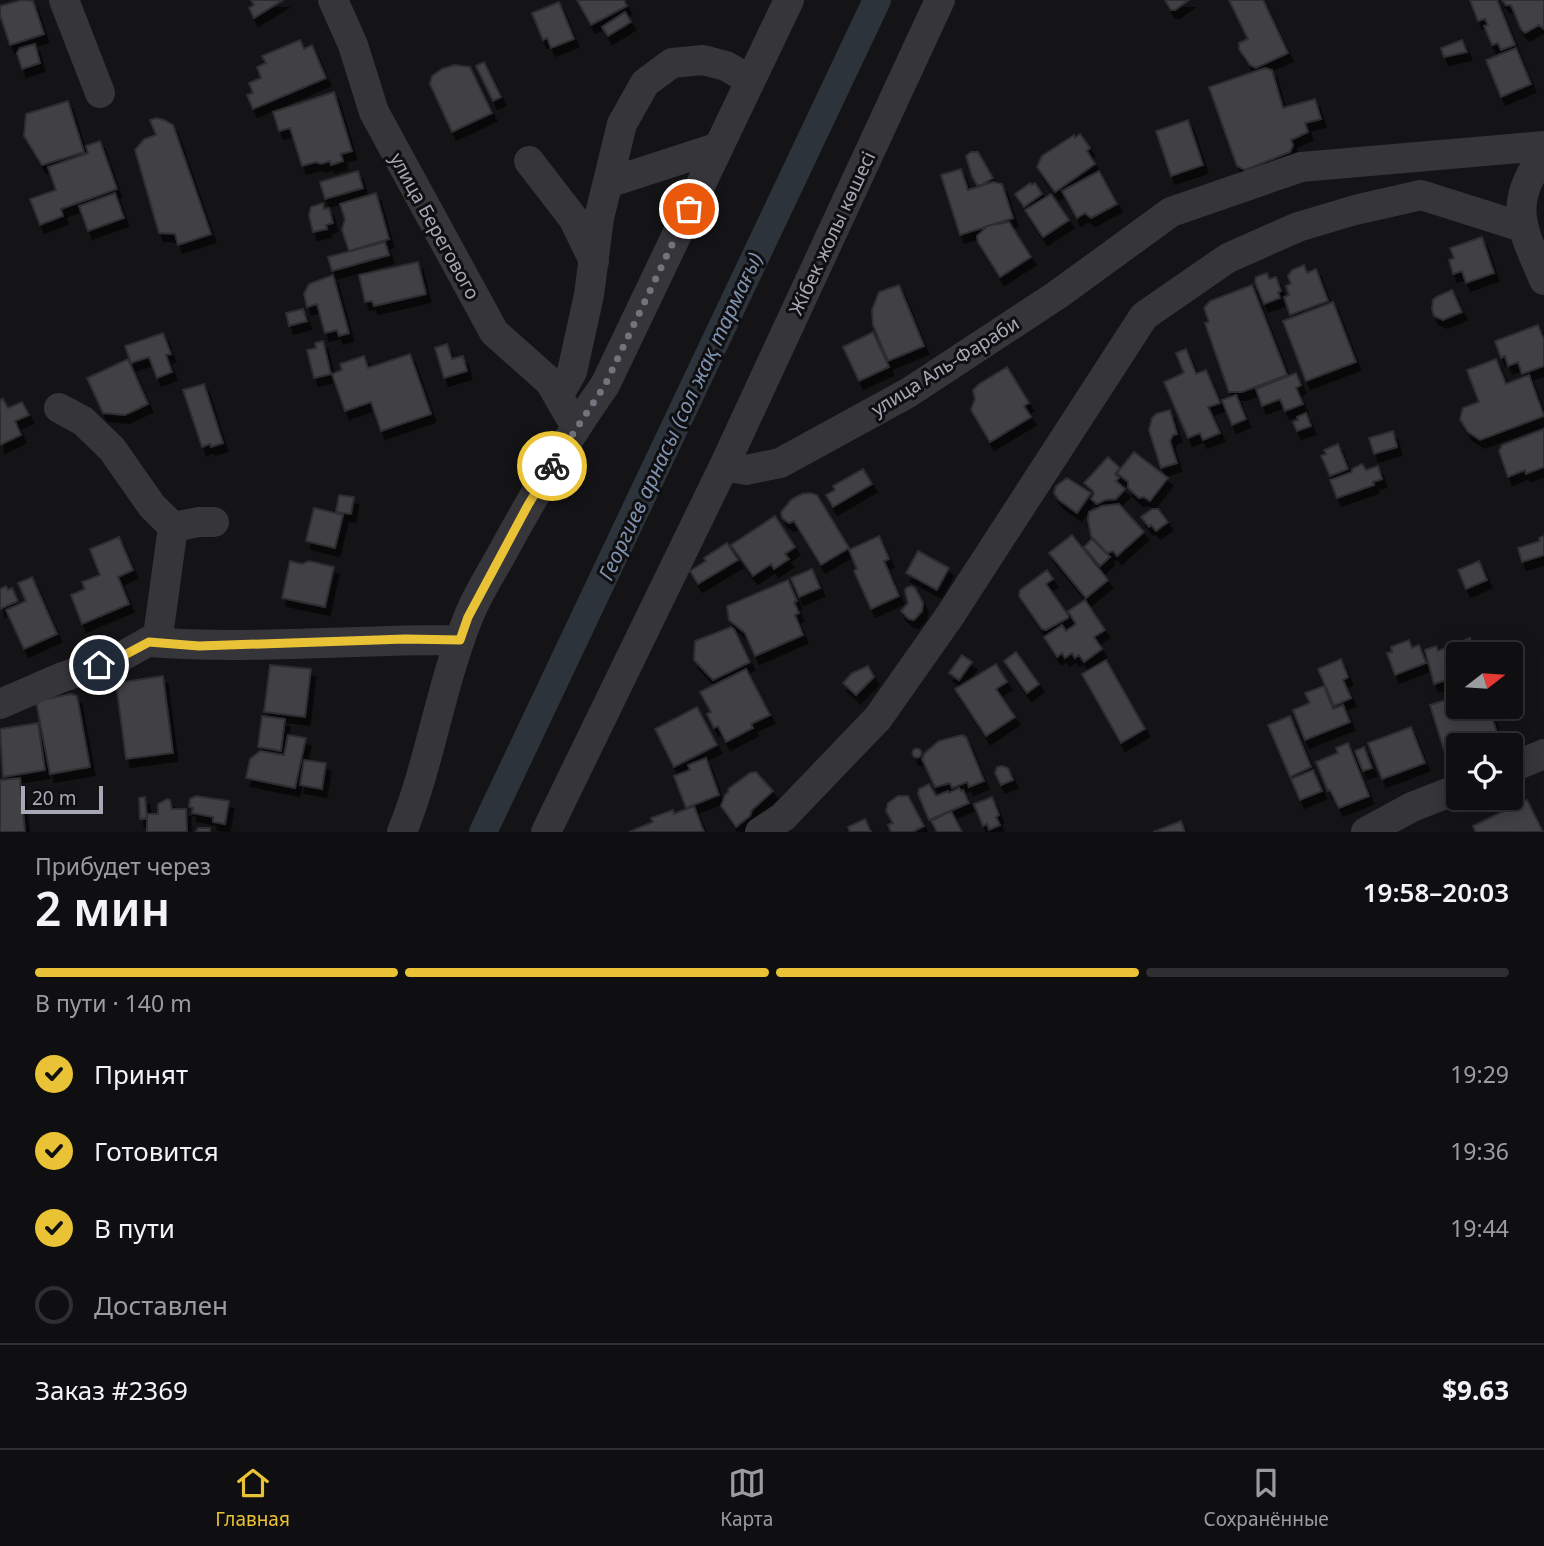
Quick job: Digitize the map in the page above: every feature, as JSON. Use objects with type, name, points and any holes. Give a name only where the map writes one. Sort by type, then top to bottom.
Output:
[{"type":"street","points":[[64,0],[100,93]]},
{"type":"street","name":"улица Берегового","points":[[333,0],[353,45],[374,112],[494,332],[550,382],[576,427]]},
{"type":"street","points":[[402,832],[428,757],[442,693],[468,617],[528,505],[605,385],[789,0]]},
{"type":"street","name":"Жібек жолы көшесі","points":[[724,466],[940,0]]},
{"type":"street","points":[[558,396],[572,372],[589,295],[599,218],[622,124],[645,83],[672,64],[703,60],[726,66],[750,80]]},
{"type":"street","name":"улица Аль-Фараби","points":[[724,466],[746,470],[780,463],[908,393],[1056,295],[1171,212],[1301,167],[1544,146]]},
{"type":"street","points":[[608,183],[719,147]]},
{"type":"street","points":[[1544,155],[1536,165],[1521,197],[1522,228],[1544,280]]},
{"type":"street","points":[[528,161],[573,218],[594,261]]},
{"type":"street","points":[[760,832],[783,817],[878,718],[950,617],[1144,316],[1228,258],[1298,228],[1354,210],[1421,195],[1522,228]]},
{"type":"street","points":[[59,408],[83,421],[112,449],[152,506],[173,527]]},
{"type":"street","points":[[546,832],[724,466]]},
{"type":"street","points":[[173,527],[214,522]]},
{"type":"street","points":[[0,704],[60,678],[119,658],[158,636],[173,527]]},
{"type":"street","points":[[149,642],[199,646],[405,639],[460,640]]},
{"type":"street","points":[[1523,763],[1544,754]]},
{"type":"street","points":[[1366,832],[1412,807],[1446,794]]},
{"type":"building","points":[[22,0],[33,1],[44,34],[10,45],[0,15],[0,6]]},
{"type":"building","points":[[251,0],[283,0],[254,18],[249,8],[254,5]]},
{"type":"building","points":[[577,0],[624,0],[627,6],[591,25]]},
{"type":"building","points":[[1165,0],[1189,0],[1171,10]]},
{"type":"building","points":[[1229,0],[1263,0],[1288,53],[1256,68],[1250,65],[1239,49],[1239,43],[1248,39]]},
{"type":"building","points":[[1470,0],[1497,0],[1515,45],[1501,50],[1498,43],[1492,45],[1484,26],[1488,25],[1485,19],[1478,21]]},
{"type":"building","points":[[1502,0],[1544,0],[1544,29],[1539,25],[1525,33],[1511,5],[1506,5]]},
{"type":"building","points":[[559,2],[574,39],[551,48],[547,38],[543,40],[532,13]]},
{"type":"building","points":[[625,12],[631,22],[608,36],[602,27]]},
{"type":"building","points":[[300,40],[304,49],[312,45],[326,78],[253,109],[247,95],[253,93],[249,83],[261,78],[257,67],[266,63],[262,56]]},
{"type":"building","points":[[1462,40],[1467,52],[1444,57],[1441,48]]},
{"type":"building","points":[[35,44],[40,63],[22,69],[17,53],[20,48]]},
{"type":"building","points":[[1516,48],[1531,84],[1501,97],[1486,60]]},
{"type":"building","points":[[484,62],[501,97],[493,101],[476,66]]},
{"type":"building","points":[[454,65],[470,67],[492,113],[452,132],[430,84],[432,76]]},
{"type":"building","points":[[1265,68],[1272,70],[1283,108],[1315,99],[1321,119],[1305,123],[1308,132],[1291,140],[1293,145],[1290,152],[1245,170],[1237,166],[1209,87]]},
{"type":"building","points":[[334,92],[352,151],[341,154],[343,161],[331,165],[330,161],[302,166],[290,128],[279,131],[273,112]]},
{"type":"building","points":[[68,101],[84,152],[42,165],[24,136],[26,114]]},
{"type":"building","points":[[156,118],[173,125],[211,234],[178,245],[175,234],[159,233],[135,150],[144,139],[156,135],[150,120]]},
{"type":"building","points":[[1188,120],[1203,165],[1171,176],[1156,131]]},
{"type":"building","points":[[1080,134],[1090,148],[1087,151],[1095,164],[1055,192],[1037,167],[1042,156],[1074,135],[1075,138]]},
{"type":"building","points":[[100,141],[117,189],[61,209],[63,216],[40,225],[30,199],[56,190],[48,167],[88,153],[86,146]]},
{"type":"building","points":[[971,152],[978,152],[993,178],[981,185],[977,185],[972,176],[966,156]]},
{"type":"building","points":[[961,169],[968,190],[993,182],[1002,184],[1013,218],[960,235],[941,175]]},
{"type":"building","points":[[358,171],[363,188],[325,199],[320,182]]},
{"type":"building","points":[[1099,171],[1117,204],[1091,218],[1085,213],[1077,218],[1062,191]]},
{"type":"building","points":[[1030,183],[1035,183],[1042,194],[1024,207],[1015,194]]},
{"type":"building","points":[[115,193],[124,218],[88,231],[79,206]]},
{"type":"building","points":[[376,193],[389,239],[349,251],[342,230],[345,219],[340,204]]},
{"type":"building","points":[[1051,194],[1069,220],[1043,237],[1025,210]]},
{"type":"building","points":[[323,203],[324,209],[329,208],[333,223],[326,225],[327,229],[313,232],[309,215],[311,207]]},
{"type":"building","points":[[1009,222],[1031,257],[1000,277],[977,236],[987,226]]},
{"type":"building","points":[[1482,237],[1494,273],[1466,283],[1462,271],[1453,274],[1449,260],[1454,258],[1450,248]]},
{"type":"building","points":[[385,242],[389,255],[332,271],[328,257]]},
{"type":"building","points":[[418,262],[426,294],[374,306],[372,301],[365,302],[359,275]]},
{"type":"building","points":[[1304,265],[1307,273],[1316,269],[1328,301],[1290,315],[1284,297],[1289,295],[1286,286],[1291,284],[1288,276],[1292,270]]},
{"type":"building","points":[[1267,273],[1269,279],[1276,277],[1281,291],[1278,292],[1280,298],[1264,304],[1255,282],[1256,277]]},
{"type":"building","points":[[333,275],[349,333],[339,336],[337,330],[325,333],[317,304],[307,307],[304,294],[309,284]]},
{"type":"building","points":[[899,285],[924,346],[888,361],[873,325],[872,310],[879,292]]},
{"type":"building","points":[[1252,285],[1287,375],[1242,392],[1229,392],[1205,323],[1209,322],[1204,308],[1210,301]]},
{"type":"building","points":[[1452,290],[1462,312],[1443,320],[1434,316],[1433,300]]},
{"type":"building","points":[[1333,302],[1356,362],[1306,381],[1283,321]]},
{"type":"building","points":[[303,309],[307,321],[289,326],[286,313]]},
{"type":"building","points":[[1538,325],[1544,340],[1544,366],[1522,374],[1518,362],[1508,366],[1505,356],[1501,358],[1495,341]]},
{"type":"building","points":[[873,332],[889,367],[859,381],[843,347]]},
{"type":"building","points":[[163,333],[171,354],[166,355],[172,372],[157,378],[149,357],[131,363],[125,346]]},
{"type":"building","points":[[323,341],[331,374],[314,378],[307,350],[316,348],[315,343]]},
{"type":"building","points":[[447,344],[452,359],[463,356],[467,371],[444,378],[435,348]]},
{"type":"building","points":[[1186,349],[1196,374],[1206,370],[1220,403],[1208,407],[1220,433],[1203,440],[1200,433],[1188,438],[1164,382],[1184,373],[1176,353]]},
{"type":"building","points":[[410,354],[431,414],[381,431],[371,402],[345,411],[332,374],[342,370],[340,364],[364,356],[368,368]]},
{"type":"building","points":[[128,359],[148,404],[125,415],[103,413],[87,378]]},
{"type":"building","points":[[1496,359],[1506,384],[1529,375],[1544,416],[1480,440],[1468,432],[1460,419],[1463,408],[1479,402],[1467,370]]},
{"type":"building","points":[[1007,367],[1029,403],[1024,406],[1031,417],[990,442],[971,410],[975,399],[973,390]]},
{"type":"building","points":[[1296,373],[1301,385],[1296,388],[1303,404],[1285,411],[1280,399],[1262,406],[1256,389]]},
{"type":"building","points":[[204,384],[223,443],[211,447],[210,444],[202,447],[183,390]]},
{"type":"building","points":[[1236,395],[1246,419],[1232,425],[1222,400]]},
{"type":"building","points":[[3,399],[8,408],[22,402],[29,415],[15,421],[21,435],[0,445],[0,400]]},
{"type":"building","points":[[1170,410],[1177,434],[1173,435],[1170,441],[1177,463],[1161,468],[1149,430],[1156,414]]},
{"type":"building","points":[[1306,413],[1311,426],[1297,431],[1293,422]]},
{"type":"building","points":[[1544,429],[1544,467],[1526,474],[1525,470],[1508,477],[1499,451],[1502,445]]},
{"type":"building","points":[[1393,431],[1397,447],[1374,454],[1369,438]]},
{"type":"building","points":[[1338,444],[1348,469],[1330,476],[1321,456],[1326,454],[1324,450]]},
{"type":"building","points":[[1134,452],[1168,478],[1150,501],[1144,497],[1139,498],[1128,488],[1128,482],[1117,473]]},
{"type":"building","points":[[1108,457],[1120,468],[1115,474],[1119,478],[1116,481],[1125,489],[1116,499],[1097,504],[1091,499],[1093,491],[1084,483]]},
{"type":"building","points":[[1362,464],[1366,470],[1378,466],[1382,479],[1373,482],[1374,485],[1337,498],[1330,480],[1352,472],[1352,469]]},
{"type":"building","points":[[863,469],[872,484],[833,507],[826,495],[835,490],[833,486]]},
{"type":"building","points":[[1067,478],[1091,493],[1077,513],[1054,493],[1056,486]]},
{"type":"building","points":[[810,493],[817,495],[849,548],[821,565],[794,521],[789,523],[782,518],[781,512],[792,499]]},
{"type":"building","points":[[339,495],[354,497],[351,514],[336,512]]},
{"type":"building","points":[[1119,504],[1144,532],[1117,556],[1113,551],[1107,553],[1091,536],[1088,519],[1089,512],[1102,506]]},
{"type":"building","points":[[314,508],[343,515],[335,548],[306,541]]},
{"type":"building","points":[[1152,509],[1158,509],[1168,522],[1156,531],[1141,517]]},
{"type":"building","points":[[775,516],[795,547],[785,554],[789,559],[774,569],[771,564],[753,576],[731,545]]},
{"type":"building","points":[[1072,535],[1108,580],[1086,598],[1049,553]]},
{"type":"building","points":[[879,536],[889,559],[884,561],[899,596],[871,609],[854,571],[857,569],[849,550]]},
{"type":"building","points":[[1544,536],[1544,555],[1522,562],[1518,548],[1540,541],[1539,538]]},
{"type":"building","points":[[119,537],[133,570],[118,577],[129,604],[82,624],[71,595],[85,589],[82,582],[100,575],[90,549]]},
{"type":"building","points":[[1092,539],[1110,557],[1100,566],[1084,547]]},
{"type":"building","points":[[727,543],[738,560],[698,584],[690,571]]},
{"type":"building","points":[[918,551],[949,568],[937,590],[906,573]]},
{"type":"building","points":[[290,561],[302,564],[309,561],[334,567],[325,607],[282,598]]},
{"type":"building","points":[[1479,561],[1487,580],[1466,589],[1458,570]]},
{"type":"building","points":[[812,569],[820,588],[799,597],[791,578]]},
{"type":"building","points":[[1047,570],[1053,579],[1046,584],[1068,618],[1046,630],[1042,629],[1019,596],[1020,590]]},
{"type":"building","points":[[32,577],[57,634],[24,649],[6,610],[26,601],[18,583]]},
{"type":"building","points":[[788,580],[797,601],[794,602],[799,613],[795,615],[803,635],[755,656],[745,633],[729,620],[727,606]]},
{"type":"building","points":[[6,586],[8,590],[12,588],[18,601],[0,609],[0,589]]},
{"type":"building","points":[[906,588],[915,588],[923,603],[922,611],[914,620],[901,611],[908,603]]},
{"type":"building","points":[[1085,600],[1105,630],[1094,637],[1102,649],[1084,662],[1079,655],[1075,658],[1072,653],[1065,658],[1062,653],[1057,657],[1044,637],[1062,625],[1066,631],[1076,624],[1068,611]]},
{"type":"building","points":[[731,627],[750,662],[713,680],[694,660],[695,641]]},
{"type":"building","points":[[1409,640],[1412,648],[1419,645],[1426,663],[1395,675],[1387,653],[1392,652],[1391,647]]},
{"type":"building","points":[[1436,646],[1438,651],[1446,648],[1446,680],[1434,684],[1425,650]]},
{"type":"building","points":[[1016,652],[1039,684],[1027,693],[1004,661]]},
{"type":"building","points":[[962,655],[972,662],[959,680],[949,673]]},
{"type":"building","points":[[1341,659],[1348,677],[1343,680],[1351,698],[1334,706],[1318,669]]},
{"type":"building","points":[[1106,660],[1145,729],[1121,743],[1082,674]]},
{"type":"building","points":[[996,664],[1007,682],[996,689],[1015,717],[986,736],[955,689]]},
{"type":"building","points":[[270,665],[311,669],[305,717],[264,712]]},
{"type":"building","points":[[868,666],[874,677],[856,695],[843,683],[852,673]]},
{"type":"building","points":[[746,669],[770,715],[751,724],[753,728],[726,742],[718,726],[714,728],[707,714],[711,712],[700,692]]},
{"type":"building","points":[[163,676],[173,753],[126,759],[116,683]]},
{"type":"building","points":[[1324,686],[1333,709],[1343,705],[1350,722],[1305,740],[1293,710],[1310,703],[1305,693]]},
{"type":"building","points":[[71,694],[77,696],[90,767],[50,774],[36,701]]},
{"type":"building","points":[[1446,700],[1446,719],[1493,719],[1497,733],[1446,733],[1444,750],[1430,705]]},
{"type":"building","points":[[697,707],[717,745],[674,767],[655,729]]},
{"type":"building","points":[[262,716],[285,719],[281,751],[258,747]]},
{"type":"building","points":[[1290,716],[1311,767],[1290,777],[1268,725]]},
{"type":"building","points":[[38,723],[45,770],[3,777],[0,729]]},
{"type":"building","points":[[1411,727],[1425,763],[1382,779],[1368,743]]},
{"type":"building","points":[[288,735],[306,738],[295,788],[246,778],[250,759],[260,751],[284,755]]},
{"type":"building","points":[[962,735],[966,737],[984,781],[969,787],[967,782],[952,788],[950,783],[935,787],[922,759],[925,753],[939,741]]},
{"type":"building","points":[[1348,743],[1369,796],[1339,808],[1330,790],[1328,791],[1316,762],[1338,753],[1336,748]]},
{"type":"building","points":[[1364,747],[1372,768],[1363,771],[1355,751]]},
{"type":"building","points":[[917,749],[921,753],[917,757],[913,753]]},
{"type":"building","points":[[706,758],[719,795],[686,808],[674,776],[690,770],[688,765]]},
{"type":"building","points":[[304,760],[326,763],[322,789],[300,785]]},
{"type":"building","points":[[997,767],[1008,768],[1013,780],[1001,785],[995,773]]},
{"type":"building","points":[[1313,770],[1322,791],[1300,800],[1291,779]]},
{"type":"building","points":[[756,772],[773,791],[736,827],[721,806],[725,795],[728,789],[750,773]]},
{"type":"building","points":[[20,778],[25,832],[0,832],[0,780]]},
{"type":"building","points":[[929,784],[936,796],[959,788],[963,790],[969,803],[929,820],[918,794],[919,789]]},
{"type":"building","points":[[196,796],[229,801],[225,824],[213,822],[213,817],[192,813],[193,808],[189,807],[190,799]]},
{"type":"building","points":[[898,796],[908,796],[924,826],[913,832],[891,832],[888,825],[893,823],[886,811],[888,803]]},
{"type":"building","points":[[145,797],[147,818],[140,819],[139,798]]},
{"type":"building","points":[[992,797],[1000,825],[989,830],[987,824],[983,826],[974,804]]},
{"type":"building","points":[[170,800],[172,809],[186,809],[187,832],[147,832],[147,814],[158,814],[158,804]]},
{"type":"building","points":[[1527,800],[1543,832],[1476,832],[1473,826],[1506,810],[1523,810],[1523,802]]},
{"type":"building","points":[[694,806],[704,832],[629,832],[653,822],[651,818],[673,810],[674,814]]},
{"type":"building","points":[[951,811],[962,832],[937,832],[931,821]]},
{"type":"building","points":[[865,819],[871,832],[850,832],[848,827]]},
{"type":"building","points":[[1181,821],[1185,832],[1153,832]]},
{"type":"building","points":[[198,828],[210,828],[210,832],[196,832]]},
{"type":"waterway","name":"Георгиев арнасы (сол жақ тармағы)","points":[[483,832],[877,0]]},
{"type":"way so far","points":[[552,466],[605,385],[689,209]]},
{"type":"route","points":[[99,665],[149,642],[199,646],[405,639],[460,640],[468,617],[552,466]]}]
